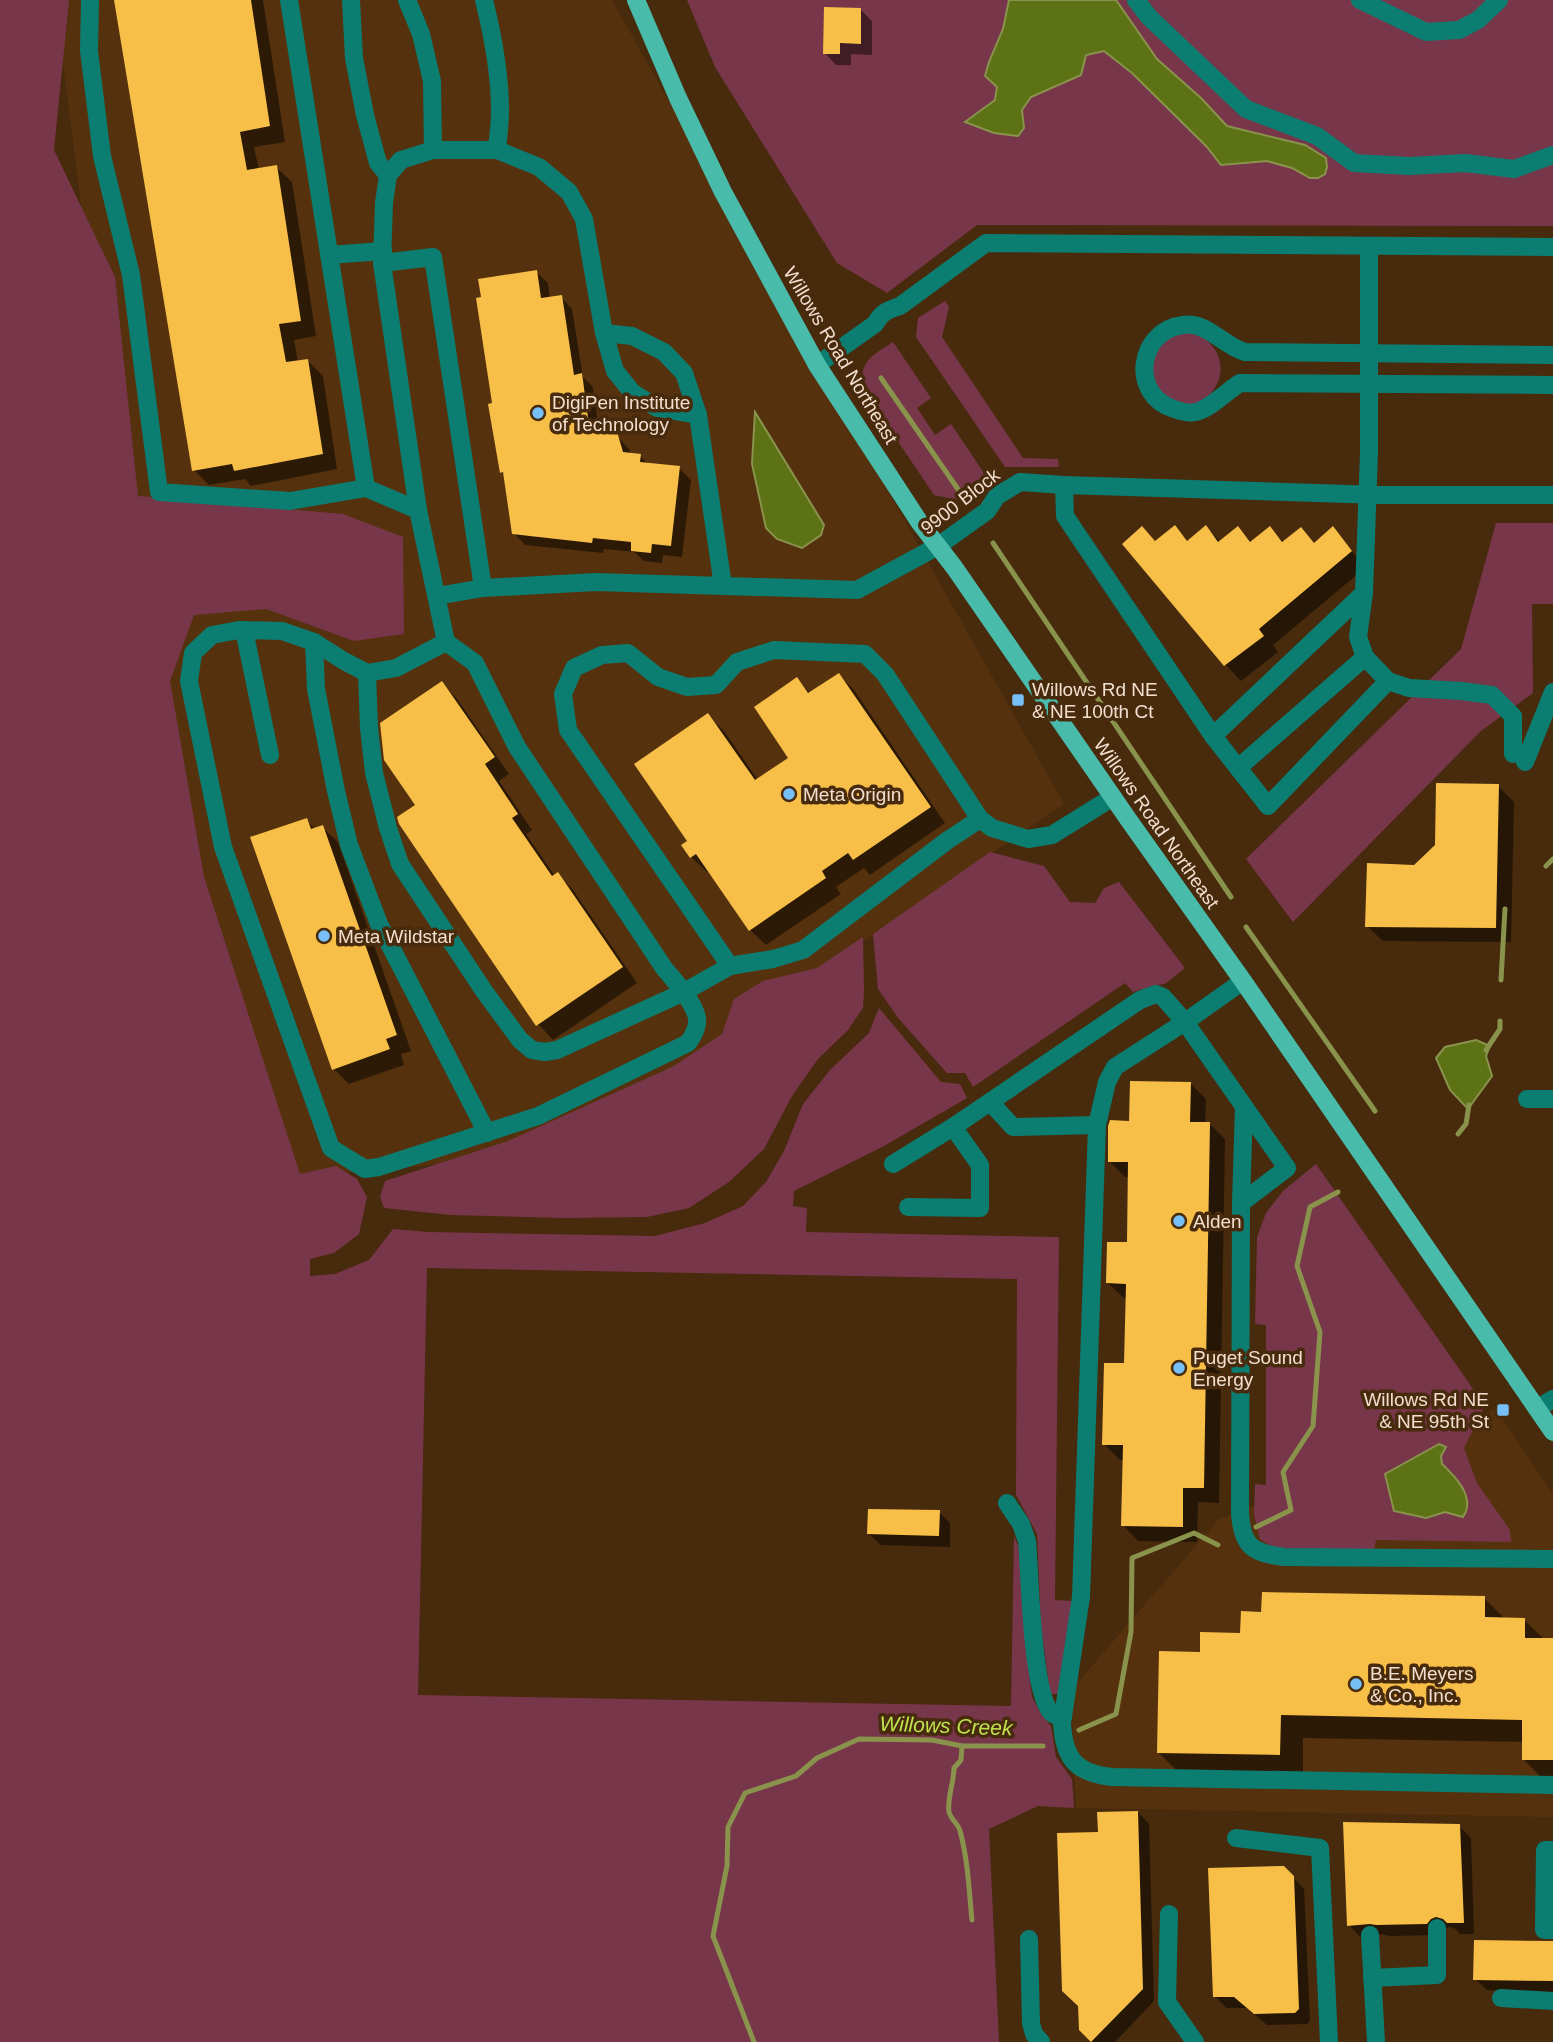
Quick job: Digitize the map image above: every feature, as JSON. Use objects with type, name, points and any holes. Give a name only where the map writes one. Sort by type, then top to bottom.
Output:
[{"type":"main road","name":"Willows Road Northeast","points":[[636,0],[678,98],[723,192],[817,365],[920,523],[962,578],[1243,981],[1553,1432]]},
{"type":"street","points":[[90,0],[89,51],[102,156],[131,275],[159,492],[290,501],[366,488],[418,510]]},
{"type":"street","points":[[289,0],[366,488]]},
{"type":"street","points":[[351,0],[354,58],[365,115],[378,163],[388,175]]},
{"type":"street","points":[[408,0],[421,34],[432,81],[433,150]]},
{"type":"street","points":[[484,0],[498,77],[500,113],[497,150]]},
{"type":"street","points":[[1136,0],[1149,17],[1246,109],[1317,136],[1354,163],[1409,166],[1465,163],[1514,169],[1553,155]]},
{"type":"street","points":[[1360,0],[1426,32],[1459,30],[1478,20],[1499,0]]},
{"type":"street","points":[[446,642],[396,668],[367,673],[314,642],[282,631],[244,630],[212,635],[193,653],[189,681],[223,848],[331,1148],[365,1169],[379,1167],[538,1116],[688,1043],[697,1031],[698,1014],[664,968],[517,747],[475,663],[446,642],[418,510],[382,257],[388,175],[401,160],[433,150],[497,150],[539,167],[569,192],[584,219],[604,333],[615,371],[632,392],[657,408],[698,415]]},
{"type":"street","points":[[817,365],[875,324],[880,315],[888,309],[900,306],[986,243],[1553,247]]},
{"type":"street","points":[[1369,246],[1369,453],[1364,593],[1358,637],[1365,657],[1388,681],[1409,688],[1492,695],[1513,716],[1519,758],[1553,692]]},
{"type":"street","points":[[328,255],[433,257],[483,589]]},
{"type":"street","points":[[1553,355],[1245,352],[1233,349],[1201,326],[1183,324],[1165,330],[1147,354],[1143,369],[1147,386],[1153,395],[1164,406],[1182,412],[1196,412],[1211,405],[1240,383],[1553,385]]},
{"type":"street","points":[[604,333],[632,336],[664,352],[684,373],[698,415],[723,586]]},
{"type":"street","name":"9900 Block","points":[[438,596],[483,589],[596,582],[857,590],[938,546],[987,511],[997,496],[1020,482],[1064,485],[1079,475],[1111,476],[1133,487],[1366,494],[1553,495]]},
{"type":"street","points":[[1064,485],[1065,516],[1213,736],[1268,806],[1388,681]]},
{"type":"street","points":[[1213,736],[1364,593]]},
{"type":"street","points":[[244,630],[270,755]]},
{"type":"street","points":[[314,642],[316,689],[349,845],[379,924],[487,1133]]},
{"type":"street","points":[[730,966],[568,730],[563,694],[574,668],[602,655],[628,653],[658,677],[687,687],[716,685],[737,662],[774,650],[865,654],[885,674],[979,818],[992,828],[1028,839],[1052,835],[1113,797]]},
{"type":"street","points":[[1238,768],[1365,657]]},
{"type":"street","points":[[367,673],[374,773],[400,864],[484,991],[520,1040],[532,1050],[545,1052],[557,1049],[684,992],[730,966],[772,959],[803,950],[979,818]]},
{"type":"street","points":[[1243,981],[1115,1067],[1107,1082],[1097,1125],[1081,1597],[1063,1717],[1063,1741],[1070,1759],[1081,1769],[1096,1776],[1553,1785]]},
{"type":"street","points":[[893,1164],[953,1127],[1148,996],[1156,994],[1163,997],[1185,1022],[1287,1168],[1241,1203]]},
{"type":"street","points":[[1527,1099],[1553,1099]]},
{"type":"street","points":[[990,1102],[1013,1127],[1097,1125]]},
{"type":"street","points":[[1244,1107],[1240,1513],[1244,1539],[1264,1555],[1284,1557],[1551,1559]]},
{"type":"street","points":[[908,1207],[980,1208],[980,1165],[953,1127]]},
{"type":"street","points":[[1537,1409],[1553,1399]]},
{"type":"street","points":[[1007,1503],[1021,1524],[1027,1541],[1038,1679],[1049,1708],[1053,1714],[1063,1717]]},
{"type":"street","points":[[1236,1838],[1320,1848],[1329,2042]]},
{"type":"street","points":[[1553,1850],[1545,1850],[1544,1903],[1544,1930],[1553,1930]]},
{"type":"street","points":[[1169,1914],[1167,2002],[1195,2042]]},
{"type":"street","points":[[1372,1978],[1437,1975],[1437,1928]]},
{"type":"street","points":[[1370,1935],[1376,2042]]},
{"type":"street","points":[[1029,1939],[1031,2023],[1034,2034],[1041,2042]]},
{"type":"street","points":[[1502,1998],[1553,2001]]},
{"type":"shaded area","points":[[0,0],[69,0],[54,150],[115,277],[138,496],[343,514],[403,537],[404,634],[354,641],[266,609],[194,615],[170,681],[204,877],[300,1174],[336,1166],[357,1179],[367,1197],[359,1234],[334,1253],[310,1259],[310,1276],[335,1274],[369,1260],[393,1229],[655,1236],[705,1223],[743,1206],[766,1182],[784,1151],[803,1104],[830,1070],[869,1033],[879,1008],[941,1082],[960,1084],[967,1098],[884,1146],[794,1191],[793,1206],[807,1208],[806,1232],[1059,1237],[1055,1600],[1072,1601],[1059,1694],[1050,1694],[1041,1625],[1037,1534],[1016,1495],[1017,1279],[427,1268],[418,1695],[1011,1706],[1014,1536],[1021,1553],[1032,1697],[1051,1726],[1056,1757],[1072,1779],[1074,1808],[1038,1806],[989,1829],[999,2042],[0,2042]]},
{"type":"shaded area","points":[[55,0],[612,0],[1064,804],[552,1154],[248,1182],[159,823]]},
{"type":"shaded area","points":[[687,0],[1553,0],[1553,226],[977,225],[887,293],[837,263],[715,67]]},
{"type":"shaded area","points":[[1009,0],[1116,0],[1157,59],[1201,98],[1227,126],[1305,145],[1326,158],[1325,174],[1310,178],[1292,168],[1267,161],[1221,165],[1207,147],[1132,73],[1104,51],[1086,55],[1081,75],[1031,97],[1022,110],[1024,128],[1018,136],[994,133],[965,122],[995,100],[997,87],[985,76],[1003,29]]},
{"type":"shaded area","points":[[945,301],[949,307],[942,337],[1023,458],[1058,459],[1059,467],[1005,467],[916,337],[918,318]]},
{"type":"shaded area","points":[[1191,332],[1208,341],[1217,353],[1221,367],[1213,392],[1190,405],[1176,403],[1157,391],[1149,360],[1167,336]]},
{"type":"shaded area","points":[[893,342],[931,398],[917,408],[935,435],[951,424],[988,479],[957,500],[934,495],[862,388],[865,365],[873,355]]},
{"type":"shaded area","points":[[755,412],[824,525],[821,535],[802,548],[777,539],[766,528],[752,464]]},
{"type":"shaded area","points":[[1496,523],[1553,523],[1553,604],[1532,604],[1533,693],[1481,731],[1293,922],[1246,859],[1461,649]]},
{"type":"shaded area","points":[[990,852],[1044,866],[1070,902],[1095,903],[1104,888],[1119,882],[1185,968],[1165,984],[1133,992],[1125,983],[973,1087],[965,1073],[947,1073],[899,1019],[878,989],[873,934]]},
{"type":"shaded area","points":[[863,937],[863,1008],[848,1030],[818,1059],[792,1096],[764,1149],[729,1182],[689,1208],[647,1217],[562,1218],[450,1215],[384,1208],[380,1197],[385,1181],[508,1141],[674,1066],[722,1034],[734,999],[763,981],[817,968]]},
{"type":"shaded area","points":[[1476,1040],[1490,1046],[1486,1056],[1492,1076],[1468,1109],[1450,1090],[1436,1058],[1445,1047]]},
{"type":"shaded area","points":[[1316,1164],[1485,1406],[1464,1448],[1477,1483],[1510,1530],[1511,1542],[1376,1540],[1374,1550],[1273,1548],[1260,1539],[1254,1514],[1255,1484],[1266,1485],[1266,1325],[1255,1324],[1257,1237],[1266,1213],[1283,1191]],"holes":[[[1446,1447],[1441,1456],[1442,1464],[1454,1474],[1445,1512],[1426,1518],[1394,1511]]]},
{"type":"shaded area","points":[[1496,1409],[1553,1494],[1553,1817],[1076,1808],[1071,1690],[1218,1520]]},
{"type":"shaded area","points":[[1439,1444],[1446,1447],[1441,1456],[1442,1464],[1458,1481],[1466,1495],[1463,1517],[1445,1512],[1426,1518],[1394,1511],[1385,1474]]},
{"type":"building","points":[[114,0],[251,0],[270,126],[240,132],[247,170],[277,165],[301,321],[279,324],[286,362],[308,359],[323,454],[234,471],[232,464],[192,471]]},
{"type":"building","points":[[824,7],[861,8],[861,44],[840,43],[840,54],[823,54]]},
{"type":"building","name":"DigiPen Institute of Technology","points":[[537,270],[541,298],[562,295],[574,375],[582,373],[588,418],[612,429],[618,435],[623,452],[641,454],[640,462],[680,466],[671,546],[652,544],[651,553],[631,551],[631,542],[593,538],[592,543],[512,534],[503,472],[500,473],[488,404],[492,403],[476,298],[481,297],[478,279]]},
{"type":"building","points":[[1175,525],[1187,541],[1206,525],[1218,542],[1238,526],[1250,542],[1270,526],[1282,542],[1301,527],[1314,543],[1333,526],[1352,551],[1259,629],[1264,636],[1224,666],[1122,544],[1142,526],[1155,541]]},
{"type":"building","name":"Meta Origin","points":[[839,673],[931,807],[853,860],[848,853],[822,871],[826,878],[749,931],[696,854],[690,858],[681,845],[687,841],[634,764],[708,713],[755,780],[788,758],[754,707],[797,677],[808,693]]},
{"type":"building","points":[[442,681],[495,757],[485,764],[518,814],[512,818],[552,876],[558,872],[623,967],[536,1026],[399,824],[397,817],[415,805],[384,760],[380,723]]},
{"type":"building","points":[[1436,783],[1499,784],[1496,928],[1365,927],[1367,863],[1414,865],[1435,845]]},
{"type":"building","name":"Meta Wildstar","points":[[307,818],[311,829],[323,825],[397,1035],[386,1039],[390,1049],[332,1070],[250,837]]},
{"type":"building","points":[[1130,1081],[1191,1082],[1190,1122],[1210,1122],[1204,1488],[1183,1488],[1183,1527],[1121,1526],[1123,1445],[1102,1445],[1104,1363],[1124,1363],[1126,1284],[1106,1283],[1107,1242],[1127,1242],[1128,1162],[1108,1162],[1108,1126],[1110,1120],[1129,1121]]},
{"type":"building","points":[[868,1509],[940,1510],[939,1536],[867,1534]]},
{"type":"building","name":"B.E. Meyers & Co., Inc.","points":[[1262,1592],[1485,1596],[1485,1617],[1525,1618],[1525,1638],[1553,1638],[1553,1760],[1522,1760],[1522,1720],[1281,1715],[1280,1755],[1157,1753],[1159,1651],[1200,1652],[1200,1632],[1240,1633],[1241,1611],[1261,1612]]},
{"type":"building","points":[[1138,1811],[1143,1989],[1091,2042],[1079,2030],[1078,2006],[1062,1991],[1057,1833],[1098,1832],[1097,1812]]},
{"type":"building","points":[[1343,1822],[1460,1824],[1464,1923],[1447,1923],[1436,1917],[1427,1924],[1347,1926]]},
{"type":"building","points":[[1284,1866],[1294,1876],[1299,2009],[1295,2013],[1254,2014],[1234,1997],[1213,1997],[1208,1868]]},
{"type":"building","points":[[1474,1940],[1553,1941],[1553,1981],[1473,1980]]},
{"type":"waterway","points":[[881,378],[962,495]]},
{"type":"waterway","points":[[993,543],[1231,897]]},
{"type":"waterway","name":"Willows Creek","points":[[1546,866],[1553,859]]},
{"type":"waterway","name":"Willows Creek","points":[[1501,980],[1505,909]]},
{"type":"waterway","points":[[1246,927],[1375,1111]]},
{"type":"waterway","name":"Willows Creek","points":[[1486,1050],[1500,1029],[1500,1021]]},
{"type":"waterway","name":"Willows Creek","points":[[1458,1134],[1466,1124],[1469,1105]]},
{"type":"waterway","name":"Willows Creek","points":[[1256,1527],[1291,1510],[1283,1472],[1313,1426],[1320,1332],[1297,1266],[1310,1207],[1338,1192]]},
{"type":"waterway","name":"Willows Creek","points":[[1079,1730],[1116,1714],[1131,1632],[1132,1558],[1194,1533],[1218,1545]]},
{"type":"waterway","name":"Willows Creek","points":[[754,2042],[713,1936],[727,1866],[728,1827],[745,1793],[796,1776],[817,1758],[859,1739],[932,1740],[962,1746],[1043,1746]]},
{"type":"waterway","points":[[962,1746],[961,1760],[954,1768],[949,1806],[950,1815],[959,1828],[963,1842],[972,1920]]},
{"type":"place","name":"DigiPen Institute of Technology","points":[[538,413]]},
{"type":"place","name":"Willows Rd NE & NE 100th Ct","points":[[1018,700]]},
{"type":"place","name":"Meta Origin","points":[[789,794]]},
{"type":"place","name":"Meta Wildstar","points":[[324,936]]},
{"type":"place","name":"Alden","points":[[1179,1221]]},
{"type":"place","name":"Puget Sound Energy","points":[[1179,1368]]},
{"type":"place","name":"Willows Rd NE & NE 95th St","points":[[1503,1410]]},
{"type":"place","name":"B.E. Meyers & Co., Inc.","points":[[1356,1684]]}]
